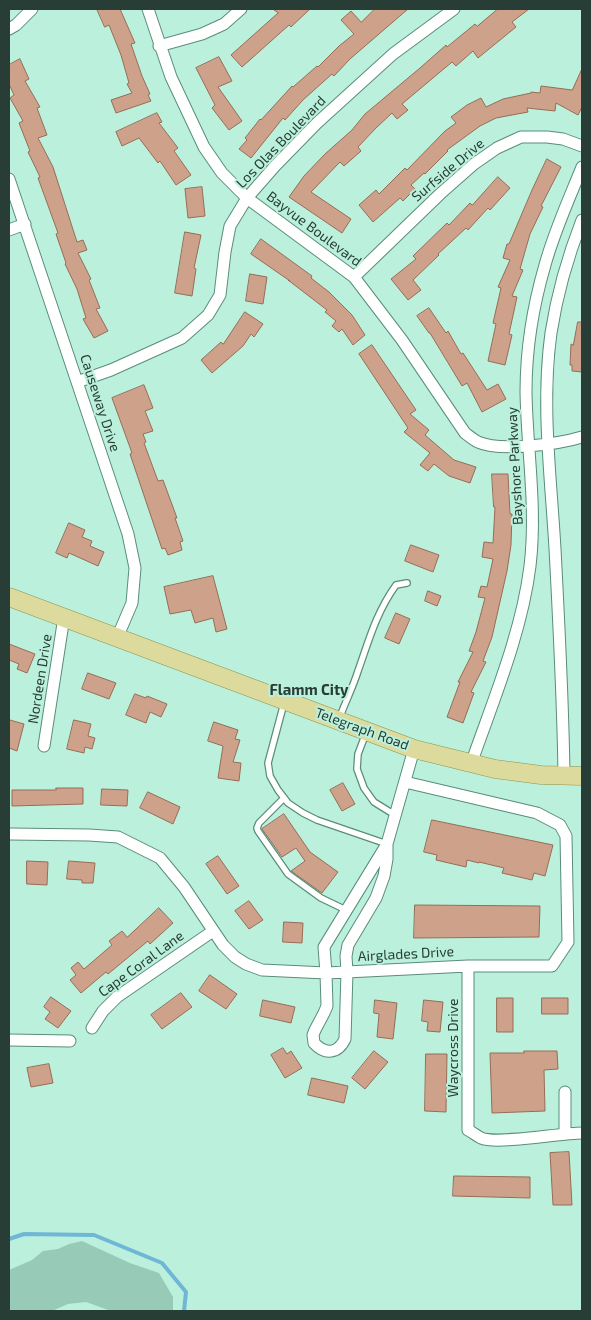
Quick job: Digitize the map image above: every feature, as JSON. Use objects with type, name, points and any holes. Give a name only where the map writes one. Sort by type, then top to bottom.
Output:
[{"type":"main road","name":"Telegraph Road","points":[[9,597],[414,749],[472,764],[518,773],[582,776]]},
{"type":"street","points":[[9,28],[16,25],[32,9]]},
{"type":"street","name":"Bayvue Boulevard","points":[[148,9],[171,77],[204,147],[222,173],[247,198],[354,277],[402,340],[465,434],[479,442],[496,446],[562,442],[582,437]]},
{"type":"street","points":[[159,46],[202,34],[224,24],[240,9]]},
{"type":"street","name":"Los Olas Boulevard","points":[[77,382],[111,370],[182,338],[208,315],[220,295],[230,226],[247,198],[275,166],[317,124],[386,60],[454,9]]},
{"type":"street","name":"Surfside Drive","points":[[354,277],[440,194],[474,164],[497,148],[521,137],[563,139],[582,146]]},
{"type":"street","name":"Bayshore Parkway","points":[[472,764],[513,641],[527,584],[533,538],[533,501],[526,390],[532,326],[544,267],[582,167]]},
{"type":"street","name":"Causeway Drive","points":[[9,179],[128,534],[135,568],[132,603],[117,638]]},
{"type":"street","points":[[564,776],[563,697],[547,396],[551,334],[564,271],[582,220]]},
{"type":"street","points":[[9,230],[25,224]]},
{"type":"street","name":"Nordeen Drive","points":[[44,746],[64,617]]},
{"type":"street","points":[[387,844],[324,947],[327,1006],[313,1035],[314,1043],[318,1048],[330,1052],[336,1051],[345,1040],[346,956],[348,945],[376,898],[384,876],[387,844],[414,749]]},
{"type":"street","name":"Airglades Drive","points":[[9,834],[118,837],[160,858],[184,887],[224,945],[235,957],[246,964],[262,970],[326,973],[468,966],[552,966],[568,942],[566,836],[560,825],[537,813],[405,782]]},
{"type":"street","name":"Cape Coral Lane","points":[[92,1028],[102,1011],[117,997],[213,931]]},
{"type":"street","name":"Waycross Drive","points":[[468,966],[468,1130],[482,1139],[500,1140],[565,1133]]},
{"type":"street","points":[[9,1040],[70,1041]]},
{"type":"street","points":[[565,1092],[565,1133],[582,1133]]},
{"type":"lane","points":[[338,720],[358,674],[374,624],[383,603],[396,585],[407,583]]},
{"type":"lane","points":[[285,701],[268,763],[270,776],[284,798],[288,803],[317,820],[387,844]]},
{"type":"lane","points":[[366,731],[358,754],[357,769],[364,788],[374,802],[395,815]]},
{"type":"lane","points":[[284,798],[256,828],[288,874],[321,898],[346,910]]},
{"type":"green space","points":[[82,1241],[130,1263],[159,1273],[173,1297],[173,1311],[111,1311],[86,1302],[68,1304],[52,1311],[9,1311],[9,1270],[32,1260],[43,1251],[58,1249]]},
{"type":"building","points":[[97,9],[120,9],[135,43],[131,44],[151,101],[116,113],[111,100],[132,93],[127,84],[129,83],[121,55],[109,25],[105,27]]},
{"type":"building","points":[[273,9],[310,9],[242,67],[231,55],[278,13]]},
{"type":"building","points":[[375,9],[408,9],[350,59],[334,76],[332,74],[303,100],[285,120],[283,118],[251,158],[239,149],[260,119],[292,86],[318,67],[354,34],[341,20],[351,11],[361,22]]},
{"type":"building","points":[[498,9],[529,9],[512,22],[516,27],[478,58],[473,51],[456,66],[452,62],[402,104],[408,110],[397,119],[392,113],[358,147],[361,151],[344,166],[340,162],[311,192],[351,219],[342,233],[289,197],[304,176],[352,130],[365,114],[446,45],[447,47],[475,24],[477,26]]},
{"type":"building","points":[[219,57],[232,81],[218,87],[242,121],[229,130],[212,108],[215,105],[196,68]]},
{"type":"building","points":[[20,59],[29,79],[25,81],[40,107],[37,108],[47,135],[38,138],[53,167],[77,242],[83,240],[87,250],[78,253],[91,279],[89,280],[100,308],[96,309],[108,331],[94,338],[83,319],[86,318],[77,289],[65,264],[56,234],[58,233],[38,178],[40,177],[28,152],[30,151],[19,123],[23,121],[10,98],[14,95],[9,84],[9,65]]},
{"type":"building","points":[[582,69],[582,107],[578,115],[556,103],[555,111],[527,108],[528,112],[496,118],[480,126],[447,150],[425,174],[411,185],[415,189],[403,201],[400,198],[373,222],[359,205],[376,190],[379,194],[405,168],[407,170],[445,131],[456,123],[451,117],[467,105],[481,98],[486,107],[503,99],[531,92],[540,93],[541,86],[572,90]]},
{"type":"building","points":[[157,113],[162,122],[159,123],[178,148],[174,151],[191,175],[176,185],[160,161],[158,163],[139,138],[122,146],[116,132]]},
{"type":"building","points":[[547,159],[561,167],[541,206],[543,207],[530,234],[520,269],[523,270],[512,296],[517,297],[509,334],[512,335],[505,365],[488,361],[496,324],[493,323],[501,288],[498,287],[510,260],[503,258],[507,244],[509,244]]},
{"type":"building","points":[[498,177],[510,188],[490,210],[488,208],[468,230],[466,228],[413,280],[421,290],[408,300],[391,279],[416,259],[413,256],[447,223],[449,225],[470,203],[472,205]]},
{"type":"building","points":[[202,187],[205,216],[188,218],[185,189]]},
{"type":"building","points":[[185,232],[201,235],[194,268],[196,269],[192,296],[175,293]]},
{"type":"building","points":[[261,239],[312,276],[311,278],[329,292],[352,315],[365,335],[353,345],[342,329],[339,332],[332,326],[336,321],[325,312],[327,310],[251,254]]},
{"type":"building","points":[[250,274],[267,277],[263,304],[246,301]]},
{"type":"building","points":[[429,308],[446,333],[448,331],[461,354],[463,353],[487,390],[498,384],[506,399],[482,412],[467,383],[462,386],[430,333],[417,316]]},
{"type":"building","points":[[245,312],[263,324],[254,337],[251,334],[243,346],[212,373],[201,360],[221,342],[223,344]]},
{"type":"building","points":[[578,322],[582,322],[582,372],[572,371],[572,365],[570,365],[571,344],[573,345]]},
{"type":"building","points":[[372,345],[416,410],[410,414],[429,430],[425,435],[454,460],[476,467],[470,483],[449,476],[434,464],[428,471],[420,465],[430,453],[404,432],[408,428],[359,354]]},
{"type":"building","points":[[144,385],[153,408],[145,411],[153,431],[143,434],[146,442],[144,443],[158,481],[163,480],[183,541],[180,542],[182,550],[168,555],[165,548],[162,549],[130,454],[132,453],[112,398]]},
{"type":"building","points":[[492,474],[508,474],[510,514],[512,514],[511,545],[492,637],[483,661],[486,662],[471,692],[474,693],[463,723],[447,717],[460,682],[458,682],[473,652],[469,651],[485,598],[478,597],[481,586],[487,587],[493,559],[482,557],[484,542],[493,543],[495,507]]},
{"type":"building","points":[[69,523],[85,530],[82,537],[92,541],[90,546],[104,552],[98,566],[69,553],[67,558],[56,553]]},
{"type":"building","points":[[411,545],[439,555],[433,572],[405,561]]},
{"type":"building","points":[[213,576],[227,629],[216,632],[213,618],[195,623],[191,610],[170,614],[164,587]]},
{"type":"building","points":[[428,591],[441,596],[437,606],[425,601]]},
{"type":"building","points":[[396,613],[410,619],[399,644],[385,638]]},
{"type":"building","points":[[9,644],[35,654],[27,673],[17,669],[19,664],[9,660]]},
{"type":"building","points":[[88,673],[116,683],[109,699],[82,689]]},
{"type":"building","points":[[135,694],[146,698],[147,696],[167,704],[161,717],[150,712],[146,723],[126,715]]},
{"type":"building","points":[[10,720],[24,724],[17,751],[9,748]]},
{"type":"building","points":[[74,720],[91,724],[88,736],[95,738],[92,749],[85,747],[84,753],[67,749]]},
{"type":"building","points":[[214,722],[238,730],[235,739],[240,740],[233,762],[241,763],[239,781],[218,778],[223,746],[208,741]]},
{"type":"building","points":[[343,783],[355,804],[342,811],[330,790]]},
{"type":"building","points":[[56,788],[83,788],[83,804],[12,806],[12,790],[56,790]]},
{"type":"building","points":[[102,789],[128,790],[127,806],[101,805]]},
{"type":"building","points":[[148,792],[180,807],[173,824],[140,808]]},
{"type":"building","points":[[284,814],[310,852],[338,872],[322,893],[291,871],[305,861],[296,848],[282,857],[262,829]]},
{"type":"building","points":[[432,820],[553,845],[545,876],[534,873],[532,880],[502,873],[504,868],[479,862],[467,860],[466,867],[436,860],[437,855],[424,852]]},
{"type":"building","points":[[218,856],[239,886],[227,894],[206,864]]},
{"type":"building","points":[[27,861],[48,862],[47,885],[27,884]]},
{"type":"building","points":[[69,861],[95,863],[93,883],[82,883],[82,880],[67,879]]},
{"type":"building","points":[[249,901],[263,920],[249,929],[235,911]]},
{"type":"building","points":[[415,905],[540,906],[539,937],[414,938]]},
{"type":"building","points":[[159,908],[173,923],[150,944],[148,941],[108,974],[106,972],[81,993],[70,980],[76,975],[71,968],[78,962],[84,969],[112,945],[109,941],[122,931],[127,937]]},
{"type":"building","points":[[284,922],[303,923],[302,943],[283,942]]},
{"type":"building","points":[[210,975],[237,994],[226,1009],[199,991]]},
{"type":"building","points":[[181,993],[192,1007],[162,1029],[151,1015]]},
{"type":"building","points":[[51,997],[71,1011],[58,1028],[45,1019],[50,1012],[44,1007]]},
{"type":"building","points":[[497,998],[513,998],[513,1032],[497,1032]]},
{"type":"building","points":[[542,998],[568,998],[568,1014],[542,1014]]},
{"type":"building","points":[[263,1000],[295,1007],[291,1023],[260,1016]]},
{"type":"building","points":[[375,1000],[397,1003],[393,1039],[377,1037],[379,1014],[374,1013]]},
{"type":"building","points":[[424,1000],[443,1002],[440,1032],[427,1031],[428,1022],[422,1021]]},
{"type":"building","points":[[283,1048],[287,1054],[291,1051],[302,1068],[285,1078],[271,1055]]},
{"type":"building","points":[[374,1051],[388,1062],[365,1089],[352,1078]]},
{"type":"building","points":[[524,1051],[557,1051],[558,1069],[544,1070],[545,1111],[492,1113],[490,1053],[524,1053]]},
{"type":"building","points":[[426,1054],[447,1054],[446,1112],[425,1111]]},
{"type":"building","points":[[49,1064],[53,1083],[31,1087],[27,1068]]},
{"type":"building","points":[[312,1078],[348,1086],[344,1103],[308,1095]]},
{"type":"building","points":[[569,1152],[572,1205],[553,1205],[550,1153]]},
{"type":"building","points":[[454,1176],[530,1177],[530,1198],[453,1196]]},
{"type":"waterway","points":[[9,1239],[24,1234],[94,1235],[162,1263],[186,1292],[184,1311]]},
{"type":"district","name":"Flamm City","points":[[309,690]]}]
